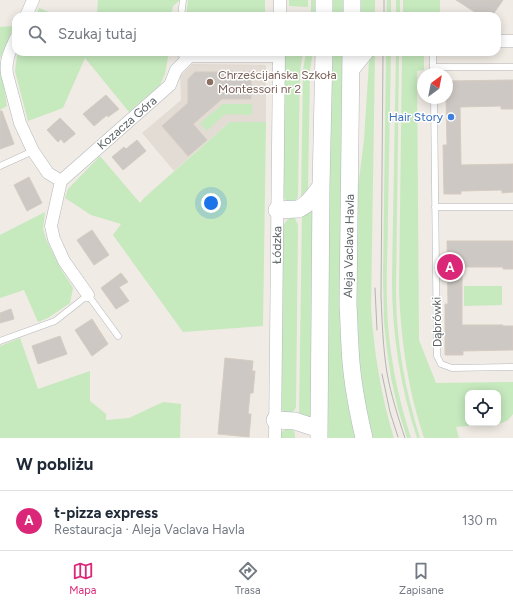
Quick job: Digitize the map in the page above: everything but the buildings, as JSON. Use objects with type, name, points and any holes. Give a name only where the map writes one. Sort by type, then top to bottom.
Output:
[{"type":"main road","points":[[324,0],[324,12]]},
{"type":"main road","points":[[352,0],[352,12]]},
{"type":"main road","points":[[275,420],[295,422],[319,434],[321,186],[324,56]]},
{"type":"main road","name":"Aleja Vaclava Havla","points":[[351,56],[348,305],[353,381],[364,438]]},
{"type":"main road","points":[[277,210],[301,208],[321,186]]},
{"type":"street","points":[[28,12],[33,0]]},
{"type":"street","points":[[280,0],[280,12]]},
{"type":"street","points":[[501,41],[513,41]]},
{"type":"street","points":[[12,48],[6,67],[20,123],[33,151],[48,173],[61,181],[51,226],[54,239],[64,261],[88,295]]},
{"type":"street","name":"Kozacza Góra","points":[[61,181],[170,85],[183,56]]},
{"type":"street","name":"Łódzka","points":[[275,438],[279,56]]},
{"type":"street","points":[[351,73],[365,56]]},
{"type":"lane","points":[[182,12],[183,0]]},
{"type":"lane","points":[[433,56],[433,67],[513,67]]},
{"type":"lane","name":"Dąbrówki","points":[[434,104],[437,356],[441,364],[452,368],[513,367]]},
{"type":"lane","points":[[0,166],[33,151]]},
{"type":"lane","points":[[435,207],[513,207]]},
{"type":"lane","points":[[0,341],[55,321],[88,295],[118,336]]},
{"type":"shaded area","points":[[192,64],[266,65],[266,122],[230,122],[174,171],[142,133],[181,100],[180,76]]},
{"type":"green space","points":[[98,0],[179,0],[173,6],[172,12],[97,12]]},
{"type":"green space","points":[[188,0],[265,0],[265,12],[186,12]]},
{"type":"green space","points":[[289,0],[308,0],[308,7],[289,6]]},
{"type":"green space","points":[[311,0],[317,0],[317,12],[311,12]]},
{"type":"green space","points":[[332,0],[345,0],[345,12],[331,12]]},
{"type":"green space","points":[[359,0],[375,0],[375,12],[359,12]]},
{"type":"green space","points":[[387,0],[391,0],[391,12],[386,12]]},
{"type":"green space","points":[[396,0],[400,0],[400,12],[396,12]]},
{"type":"green space","points":[[403,0],[440,0],[440,12],[403,12]]},
{"type":"green space","points":[[39,8],[49,12],[38,12]]},
{"type":"green space","points":[[12,26],[12,31],[0,59],[0,27]]},
{"type":"green space","points":[[17,56],[168,56],[165,74],[160,85],[129,112],[85,58],[63,108],[28,121],[15,71]]},
{"type":"green space","points":[[285,56],[302,56],[300,72],[298,196],[294,205],[287,203],[283,196]]},
{"type":"green space","points":[[305,56],[312,56],[310,70],[308,191],[301,202],[303,70]]},
{"type":"green space","points":[[331,56],[344,56],[356,438],[326,438]]},
{"type":"green space","points":[[371,56],[375,56],[371,308],[379,374],[385,406],[394,438],[370,438],[364,406],[356,329],[357,195],[364,140]]},
{"type":"green space","points":[[386,56],[391,56],[387,304],[389,338],[394,372],[401,405],[411,438],[407,438],[398,409],[391,378],[384,322],[383,278]]},
{"type":"green space","points":[[396,56],[399,56],[396,310],[402,365],[420,438],[417,438],[411,418],[398,360],[395,340],[392,279]]},
{"type":"green space","points":[[402,56],[424,56],[424,68],[417,68],[419,340],[436,383],[513,382],[513,414],[508,420],[501,423],[501,390],[465,390],[465,426],[468,426],[456,427],[459,438],[424,438],[418,420],[406,366],[399,291]]},
{"type":"green space","points":[[0,61],[7,106],[0,110]]},
{"type":"green space","points":[[223,104],[252,104],[252,115],[225,114],[207,131],[200,123]]},
{"type":"green space","points":[[230,122],[266,122],[263,326],[183,332],[113,235],[121,224],[91,215],[65,198],[68,189],[100,156],[140,203]]},
{"type":"green space","points":[[314,201],[312,421],[299,417],[302,213]]},
{"type":"green space","points":[[45,212],[43,229],[46,239],[61,269],[73,288],[70,303],[48,318],[38,322],[24,290],[0,298],[0,235]]},
{"type":"green space","points":[[294,216],[298,225],[296,407],[289,415],[281,409],[283,226],[287,220]]},
{"type":"green space","points":[[464,286],[502,286],[502,305],[464,306]]},
{"type":"green space","points":[[20,338],[38,389],[90,371],[90,401],[106,414],[106,420],[129,418],[163,402],[181,404],[180,438],[0,438],[0,346]]},
{"type":"green space","points":[[289,428],[294,432],[295,438],[280,438],[281,432]]},
{"type":"tram line","points":[[384,0],[384,12]]},
{"type":"tram line","points":[[383,56],[382,325],[387,373],[405,438]]},
{"type":"tram line","points":[[375,288],[377,330]]},
{"type":"tram line","points":[[382,374],[390,412],[398,437]]},
{"type":"place","name":"Chrześcijańska Szkoła Montessori nr 2","points":[[210,82]]},
{"type":"place","name":"Hair Story","points":[[451,117]]},
{"type":"place","name":"t-pizza express","points":[[450,267]]}]
